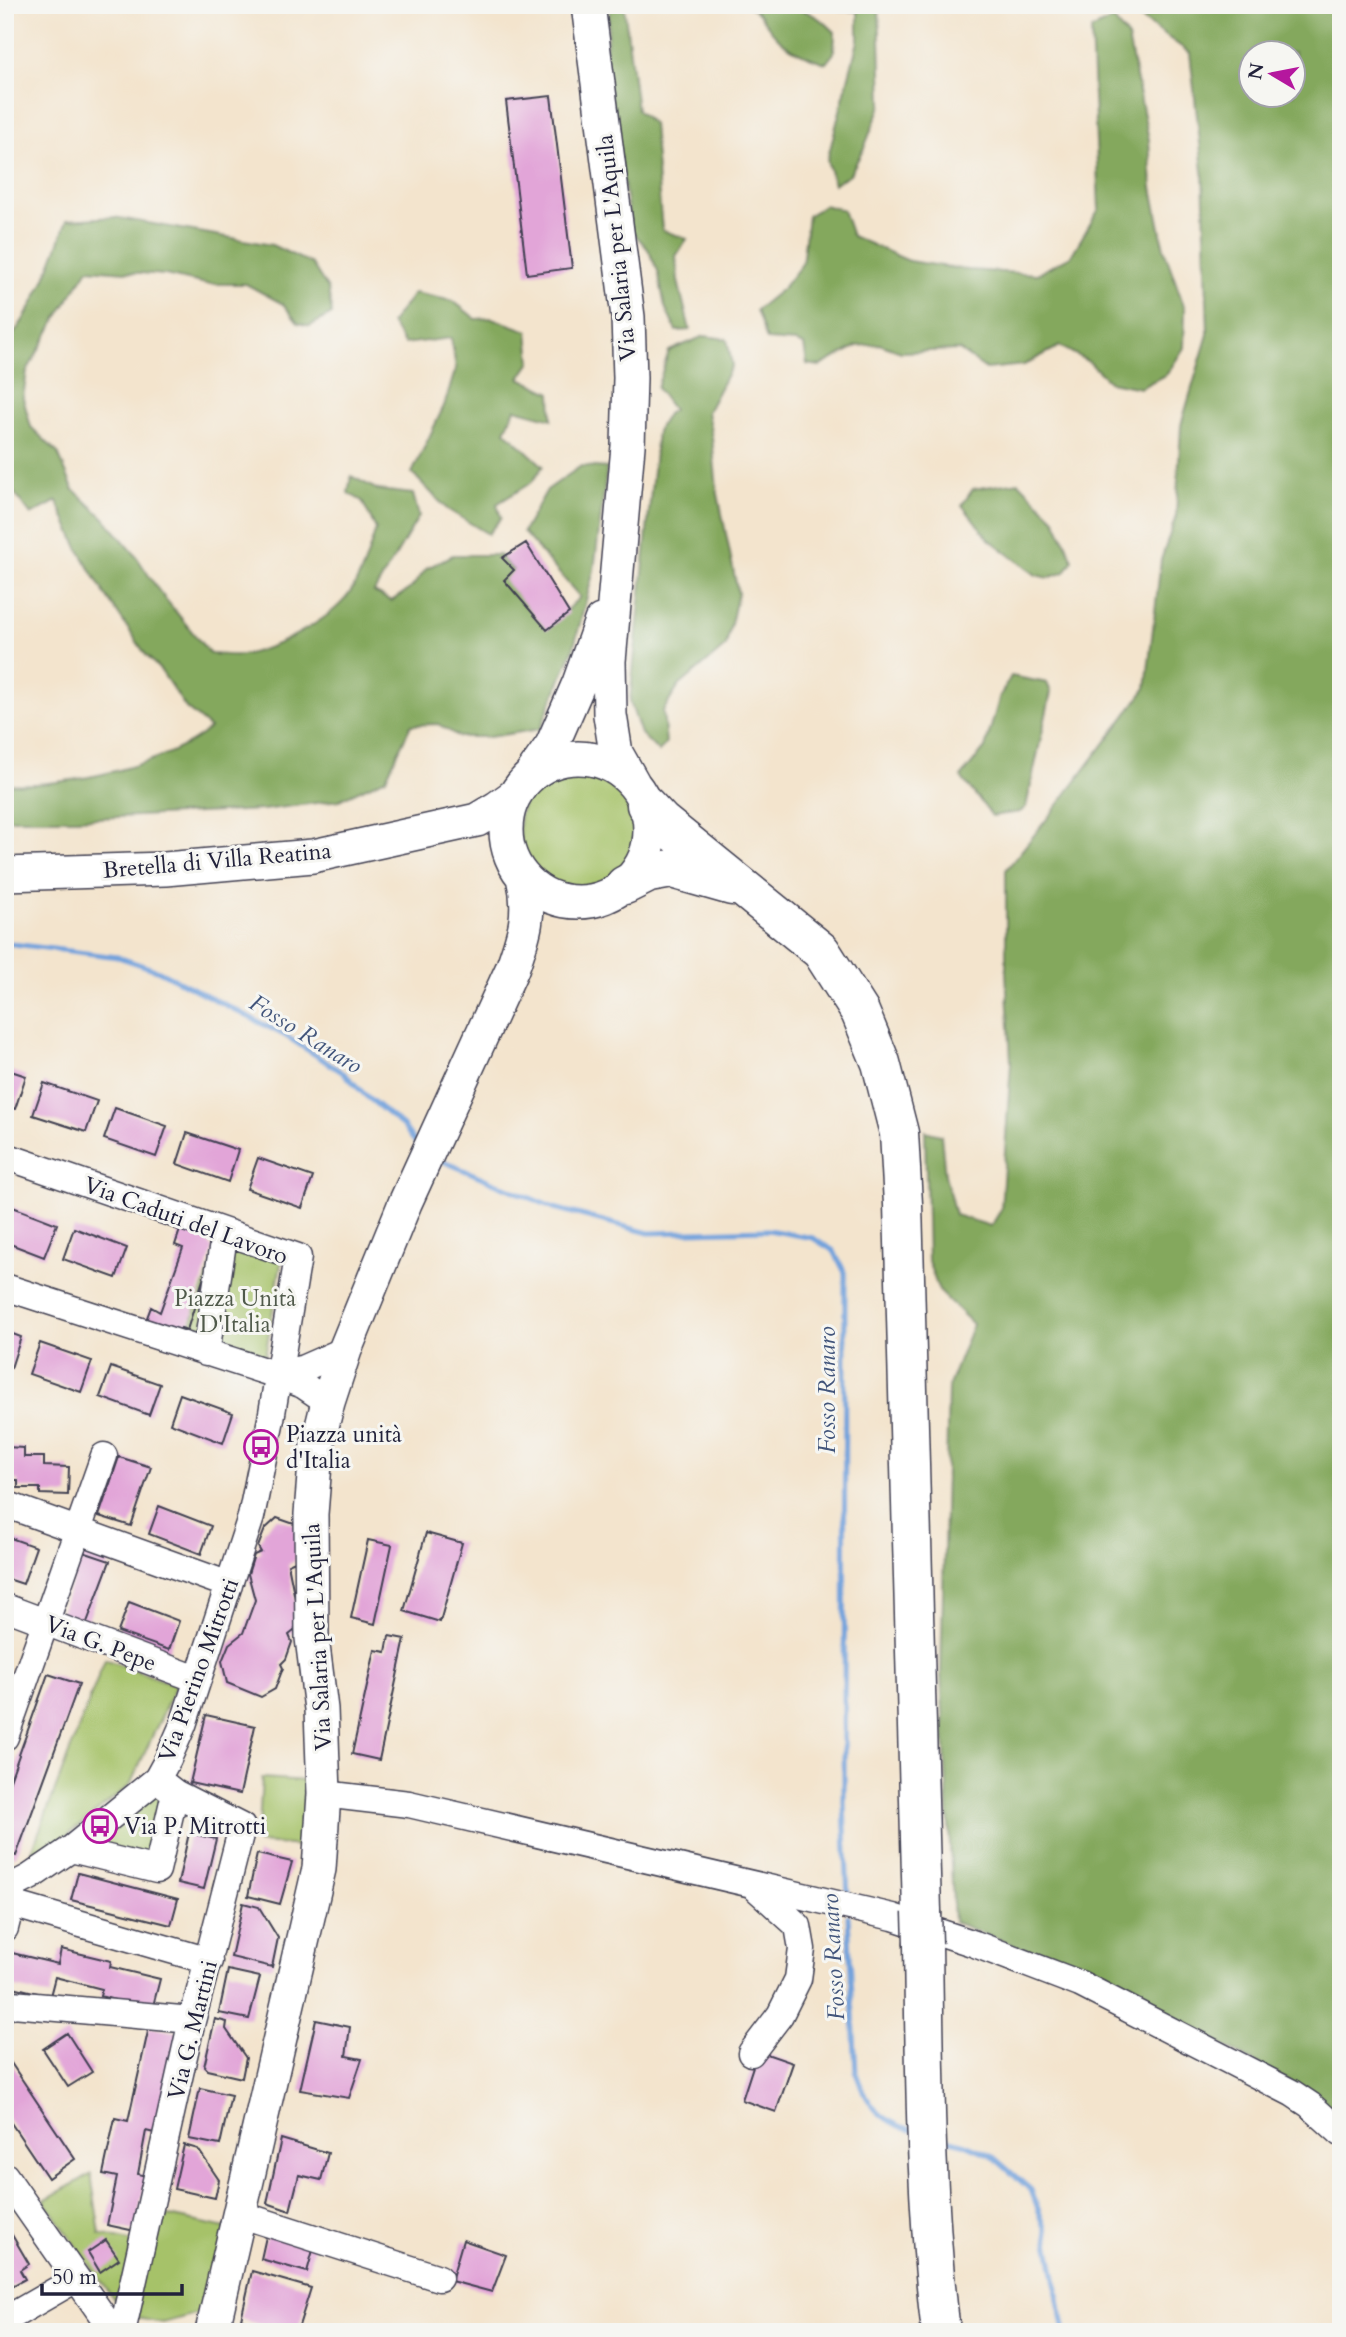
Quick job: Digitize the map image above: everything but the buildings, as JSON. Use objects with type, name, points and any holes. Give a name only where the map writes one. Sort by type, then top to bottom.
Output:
[{"type":"highway","points":[[639,794],[662,821],[821,951],[860,1012],[881,1063],[899,1133],[927,2137],[932,2256],[941,2332]]},
{"type":"highway","points":[[625,885],[649,873],[672,869],[729,885],[755,898]]},
{"type":"main road","name":"Via Salaria per L'Aquila","points":[[587,5],[628,317],[628,446],[617,576]]},
{"type":"main road","points":[[516,866],[506,835],[507,814],[522,785],[552,745],[579,683],[617,576]]},
{"type":"main road","points":[[428,830],[460,832],[490,841],[538,891],[558,900],[579,902],[604,898],[625,885],[639,868],[648,848],[650,826],[639,794],[616,753],[610,715],[609,661],[617,576]]},
{"type":"main road","points":[[522,785],[549,763],[572,758],[594,759],[615,768],[639,794]]},
{"type":"main road","name":"Bretella di Villa Reatina","points":[[5,874],[165,869],[313,856],[477,820],[497,808],[522,785]]},
{"type":"main road","name":"Via Salaria per L'Aquila","points":[[212,2332],[318,1869],[324,1794],[321,1709],[312,1638],[311,1514],[316,1451],[345,1350],[405,1203],[512,970],[523,939],[528,915],[527,895],[516,866]]},
{"type":"main road","name":"Via Salaria per L'Aquila","points":[[512,970],[528,943],[545,923],[579,902]]},
{"type":"street","name":"Via Caduti del Lavoro","points":[[5,1156],[298,1257],[277,1375]]},
{"type":"street","points":[[206,1353],[223,1243],[227,1233]]},
{"type":"street","points":[[5,1287],[277,1375],[303,1385],[328,1402]]},
{"type":"street","points":[[277,1375],[304,1368],[345,1350]]},
{"type":"street","name":"Via Pierino Mitrotti","points":[[7,1906],[30,1877],[166,1786],[197,1679],[251,1517],[277,1375]]},
{"type":"street","points":[[5,1737],[104,1456]]},
{"type":"street","points":[[5,1504],[229,1585]]},
{"type":"street","name":"Via G. Pepe","points":[[5,1607],[197,1679]]},
{"type":"street","points":[[71,1849],[157,1870],[166,1786]]},
{"type":"street","name":"Via G. Martini","points":[[118,2328],[192,2020],[243,1827],[166,1786]]},
{"type":"street","points":[[324,1794],[409,1804],[879,1914],[975,1944],[1080,1984],[1292,2093],[1341,2133]]},
{"type":"street","points":[[751,2053],[780,2015],[798,1979],[802,1949],[798,1926],[752,1885]]},
{"type":"street","points":[[7,1906],[209,1961]]},
{"type":"street","points":[[5,2008],[13,2004],[192,2020]]},
{"type":"street","points":[[5,2176],[76,2279],[118,2328]]},
{"type":"street","points":[[239,2214],[439,2278]]},
{"type":"street","points":[[5,2320],[76,2279]]},
{"type":"green space","points":[[610,5],[624,5],[637,110],[653,124],[662,230],[687,239],[676,256],[678,281],[690,330],[676,331],[665,307],[658,271],[648,249],[631,230],[605,61]]},
{"type":"green space","points":[[747,5],[784,6],[815,16],[835,32],[834,53],[826,63],[793,49],[777,37]]},
{"type":"green space","points":[[834,5],[879,5],[882,103],[850,174],[834,184],[827,161],[858,41],[858,11],[840,11]]},
{"type":"green space","points":[[1131,5],[1341,5],[1341,2124],[1297,2086],[1103,1979],[954,1922],[941,1674],[948,1388],[973,1324],[939,1291],[928,1261],[925,1131],[941,1135],[945,1175],[955,1215],[991,1226],[1001,1210],[1011,1062],[1006,973],[1006,870],[1146,688],[1161,560],[1176,516],[1181,425],[1208,334],[1203,171],[1190,53],[1135,14]]},
{"type":"green space","points":[[1113,19],[1128,38],[1149,140],[1152,187],[1164,249],[1185,309],[1184,348],[1167,374],[1140,388],[1110,382],[1089,362],[1060,346],[1024,365],[986,369],[959,350],[901,352],[879,344],[857,346],[820,366],[807,364],[804,345],[767,340],[756,310],[783,288],[802,264],[808,216],[824,205],[843,210],[852,236],[909,261],[968,270],[1037,274],[1071,256],[1099,209],[1091,30]]},
{"type":"green space","points":[[114,217],[272,245],[312,264],[328,289],[332,314],[310,326],[298,323],[283,304],[246,284],[206,284],[165,275],[88,269],[27,371],[23,398],[31,427],[58,453],[73,489],[104,518],[134,553],[159,591],[210,654],[242,655],[270,647],[315,624],[349,594],[362,571],[376,529],[362,501],[348,493],[351,476],[378,490],[413,494],[419,516],[374,592],[391,601],[411,588],[427,568],[453,555],[499,555],[558,618],[580,597],[523,532],[547,490],[581,466],[607,468],[594,570],[573,650],[540,729],[489,737],[459,737],[438,724],[411,725],[386,778],[339,800],[263,810],[75,819],[5,819],[5,784],[55,782],[112,772],[168,753],[210,728],[186,708],[106,596],[79,550],[57,501],[31,515],[5,481],[5,345],[34,301],[67,220]]},
{"type":"green space","points":[[414,293],[453,301],[476,319],[492,318],[528,331],[531,362],[520,378],[551,393],[552,419],[515,409],[505,431],[543,466],[532,482],[497,504],[501,518],[488,534],[447,509],[412,473],[444,406],[456,368],[451,338],[404,344],[391,323]]},
{"type":"green space","points":[[704,336],[727,339],[732,365],[707,412],[717,489],[738,593],[726,646],[679,686],[663,711],[666,743],[659,752],[641,734],[630,702],[657,431],[667,414],[673,410],[657,388],[669,351]]},
{"type":"green space","points":[[1019,482],[1055,519],[1073,560],[1065,572],[1048,578],[1036,575],[989,539],[962,505],[973,489]]},
{"type":"green space","points":[[1011,676],[1047,683],[1051,692],[1026,807],[1020,812],[992,816],[961,777],[985,748],[1000,696]]},
{"type":"green space","points":[[578,768],[601,772],[620,785],[633,804],[637,827],[633,850],[620,869],[601,882],[578,886],[555,882],[536,869],[523,850],[519,827],[523,804],[536,785],[555,772]]},
{"type":"green space","name":"Piazza Unità D'Italia","points":[[221,1239],[282,1258],[264,1362],[186,1337]]},
{"type":"green space","points":[[105,1659],[176,1685],[130,1785],[25,1869]]},
{"type":"green space","points":[[262,1778],[307,1781],[304,1846],[258,1843]]},
{"type":"green space","points":[[154,1794],[164,1797],[146,1860],[91,1844]]},
{"type":"green space","points":[[91,2174],[100,2234],[133,2242],[124,2285],[115,2301],[44,2200]]},
{"type":"green space","points":[[155,2213],[226,2228],[206,2311],[163,2323],[131,2317]]},
{"type":"waterway","name":"Fosso Ranaro","points":[[5,943],[118,957],[159,971],[284,1035],[345,1074],[365,1095],[403,1126],[418,1146]]},
{"type":"waterway","name":"Fosso Ranaro","points":[[438,1159],[554,1208],[649,1233],[768,1230],[813,1238],[834,1251],[845,1273],[844,1803],[848,1899]]},
{"type":"waterway","name":"Fosso Ranaro","points":[[848,1916],[856,2073],[864,2093],[876,2110],[891,2122],[912,2130]]},
{"type":"waterway","name":"Fosso Ranaro","points":[[942,2138],[963,2143],[991,2155],[1031,2190],[1046,2230],[1065,2332]]},
{"type":"place","name":"Piazza unità d'Italia","points":[[261,1447]]},
{"type":"place","name":"Via P. Mitrotti","points":[[100,1826]]}]
